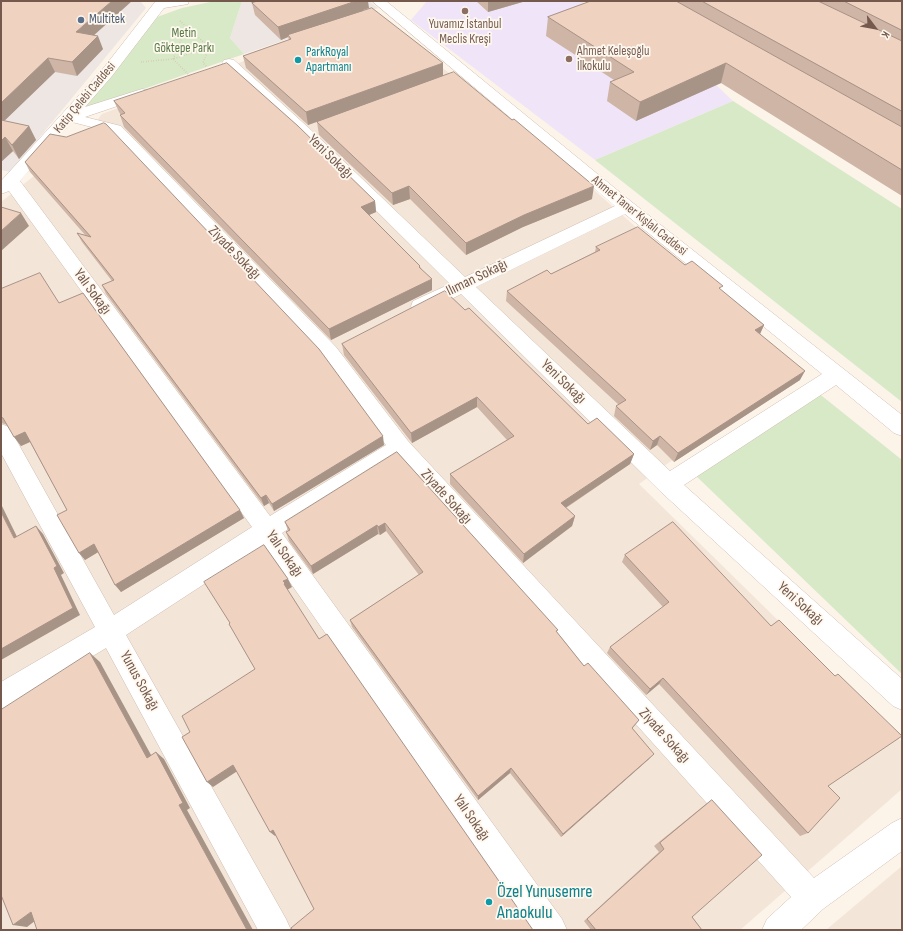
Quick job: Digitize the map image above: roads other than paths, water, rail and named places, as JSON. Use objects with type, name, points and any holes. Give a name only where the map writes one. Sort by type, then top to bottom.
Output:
[{"type":"street","points":[[159,3],[183,1]]},
{"type":"street","name":"Katip Çelebi Caddesi","points":[[4,183],[70,117],[114,64],[159,3]]},
{"type":"street","name":"Ahmet Taner Kışlalı Caddesi","points":[[379,8],[460,76],[627,207],[902,427]]},
{"type":"street","name":"Yeni Sokağı","points":[[190,76],[236,60],[314,131],[463,284],[668,484],[902,697]]},
{"type":"street","points":[[70,117],[153,89]]},
{"type":"street","name":"Ziyade Sokağı","points":[[70,117],[116,129],[336,348],[400,446],[812,898]]},
{"type":"street","name":"Yalı Sokağı","points":[[4,183],[267,530],[551,930]]},
{"type":"street","name":"Ilıman Sokağı","points":[[407,313],[463,284],[627,207]]},
{"type":"street","points":[[668,484],[836,375]]},
{"type":"street","name":"Yunus Sokağı","points":[[1,433],[275,930]]},
{"type":"street","points":[[1,697],[111,631],[400,446]]},
{"type":"street","points":[[778,930],[812,898],[902,833]]},
{"type":"place","name":"Yuvamız İstanbul Meclis Kreşi","points":[[465,11]]},
{"type":"place","name":"Multitek","points":[[81,20]]},
{"type":"place","name":"Ahmet Keleşoğlu İlkokulu","points":[[569,59]]},
{"type":"place","name":"ParkRoyal Apartmanı","points":[[298,60]]},
{"type":"place","name":"Özel Yunusemre Anaokulu","points":[[489,902]]},
{"type":"park label","name":"Metin Göktepe Parkı","points":[[184,42]]}]
